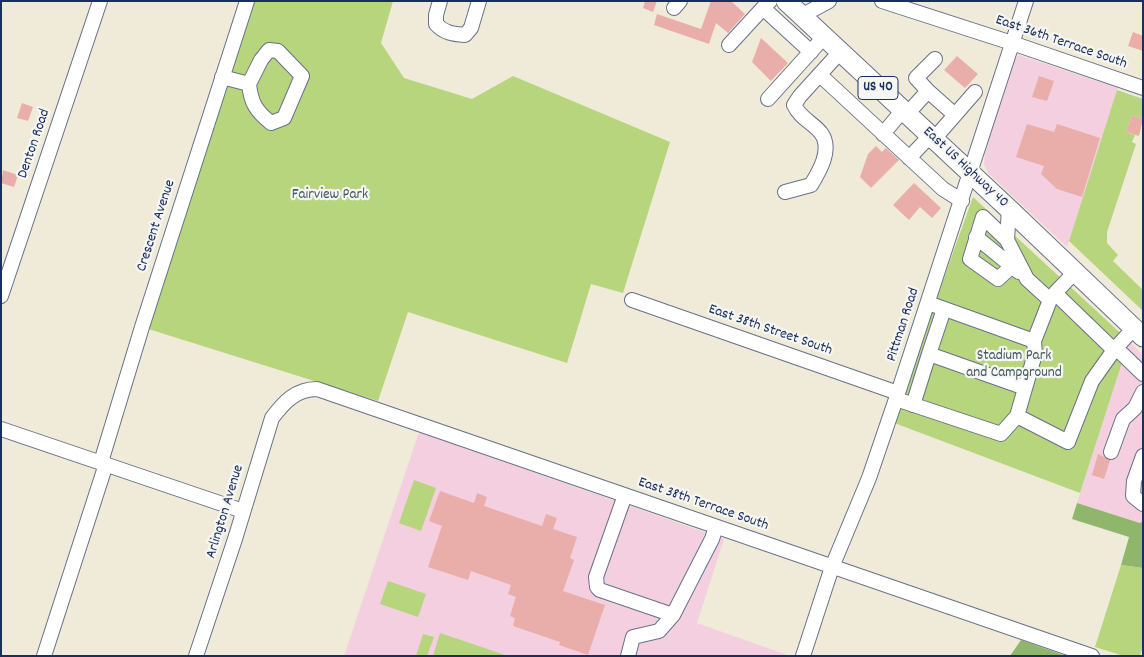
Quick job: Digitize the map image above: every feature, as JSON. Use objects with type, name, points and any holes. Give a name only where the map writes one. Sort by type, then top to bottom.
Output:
[{"type":"main road","name":"East US Highway 40","points":[[786,1],[1138,333]]},
{"type":"street","name":"Denton Road","points":[[1,296],[100,1]]},
{"type":"street","name":"Crescent Avenue","points":[[44,656],[142,328],[247,1]]},
{"type":"street","points":[[440,1],[436,15],[436,24],[441,30],[465,35],[471,28],[479,1]]},
{"type":"street","points":[[801,16],[829,1]]},
{"type":"street","name":"East 36th Terrace South","points":[[882,1],[1012,42],[1143,88]]},
{"type":"street","name":"Pittman Road","points":[[803,656],[832,567],[869,478],[897,396],[1026,1]]},
{"type":"street","points":[[729,45],[766,5],[811,52]]},
{"type":"street","points":[[768,99],[824,37]]},
{"type":"street","points":[[269,50],[278,51],[302,76],[284,118],[271,123],[260,114],[250,98],[249,84],[261,60],[269,50]]},
{"type":"street","points":[[785,192],[811,185],[824,161],[822,134],[797,112],[794,105],[840,52]]},
{"type":"street","points":[[935,59],[916,78],[955,115]]},
{"type":"street","points":[[820,74],[943,189],[962,201]]},
{"type":"street","points":[[222,77],[249,84]]},
{"type":"street","points":[[883,134],[928,90]]},
{"type":"street","points":[[910,158],[955,115],[975,92]]},
{"type":"street","points":[[1006,240],[1009,210]]},
{"type":"street","points":[[1012,266],[998,279],[970,259],[983,217],[1006,240],[1027,279]]},
{"type":"street","points":[[976,237],[1027,279],[1053,297],[1143,374]]},
{"type":"street","points":[[1075,272],[1053,297],[1034,341],[1035,354],[1018,416],[1068,442],[1092,381],[1115,349],[1138,333]]},
{"type":"street","name":"East 38th Street South","points":[[632,300],[897,396],[913,405],[1001,434],[1018,416]]},
{"type":"street","points":[[928,303],[1034,341]]},
{"type":"street","points":[[913,405],[944,308]]},
{"type":"street","points":[[929,354],[1025,388]]},
{"type":"street","name":"East 38th Terrace South","points":[[304,391],[317,389],[1092,656]]},
{"type":"street","name":"Arlington Avenue","points":[[196,656],[235,539],[272,418],[284,403],[296,394],[304,391]]},
{"type":"street","points":[[1111,452],[1124,419],[1135,408],[1142,397]]},
{"type":"street","points":[[1,429],[243,511]]},
{"type":"street","points":[[1143,456],[1134,481],[1133,496],[1143,504]]},
{"type":"street","points":[[625,496],[596,577],[597,587],[600,590],[673,615]]},
{"type":"street","points":[[628,656],[633,637],[659,631],[673,615],[712,539],[716,527]]},
{"type":"shaded area","points":[[1019,55],[1118,88],[1067,247],[988,173],[984,164],[985,153],[1013,61]]},
{"type":"shaded area","points":[[1129,341],[1143,355],[1143,521],[1141,523],[1077,503]]},
{"type":"shaded area","points":[[419,432],[724,539],[697,623],[790,656],[344,656]]},
{"type":"green space","name":"Fairview Park","points":[[247,1],[393,1],[381,43],[404,78],[472,99],[513,76],[670,142],[623,293],[591,284],[567,363],[408,312],[378,401],[142,327]]},
{"type":"green space","points":[[1117,90],[1143,99],[1143,119],[1132,115],[1126,132],[1135,135],[1132,142],[1136,144],[1107,232],[1107,243],[1118,255],[1113,261],[1143,290],[1143,311],[1069,241]]},
{"type":"green space","name":"Stadium Park and Campground","points":[[973,197],[1129,341],[1080,493],[889,421]]},
{"type":"green space","points":[[414,480],[436,488],[421,531],[399,523]]},
{"type":"green space","points":[[1077,503],[1140,523],[1143,521],[1143,568],[1121,565],[1129,537],[1072,519]]},
{"type":"green space","points":[[1121,565],[1143,568],[1143,646],[1140,656],[1124,656],[1095,647]]},
{"type":"green space","points":[[388,581],[426,594],[418,617],[380,604]]},
{"type":"green space","points":[[440,633],[508,656],[433,656]]},
{"type":"green space","points":[[423,634],[434,637],[427,656],[416,656]]},
{"type":"green space","points":[[1021,640],[1066,656],[1010,656]]},
{"type":"building","points":[[645,1],[657,1],[653,12],[643,8]]},
{"type":"building","points":[[711,1],[731,1],[745,14],[728,33],[716,23],[709,44],[654,25],[657,14],[701,29]]},
{"type":"building","points":[[1133,32],[1143,36],[1143,51],[1128,46]]},
{"type":"building","points":[[761,38],[788,63],[771,81],[752,62]]},
{"type":"building","points":[[957,56],[978,74],[965,88],[944,70]]},
{"type":"building","points":[[1039,76],[1054,81],[1047,101],[1032,97]]},
{"type":"building","points":[[22,103],[33,107],[28,121],[17,118]]},
{"type":"building","points":[[1132,115],[1143,119],[1139,136],[1126,132]]},
{"type":"building","points":[[1027,124],[1054,132],[1057,124],[1100,138],[1082,197],[1057,189],[1041,174],[1044,166],[1016,157]]},
{"type":"building","points":[[876,146],[882,152],[886,148],[899,160],[871,188],[860,177],[868,154]]},
{"type":"building","points":[[3,170],[18,175],[14,187],[1,183]]},
{"type":"building","points":[[914,183],[941,208],[932,218],[920,207],[909,220],[893,205]]},
{"type":"building","points":[[1098,454],[1110,460],[1104,479],[1092,475]]},
{"type":"building","points":[[440,491],[474,503],[477,493],[487,497],[484,506],[542,526],[546,514],[557,518],[553,529],[577,537],[570,558],[574,560],[563,591],[605,605],[588,655],[559,645],[560,642],[513,626],[515,618],[510,616],[516,597],[508,594],[511,585],[471,571],[468,580],[428,567],[442,526],[429,521]]}]
